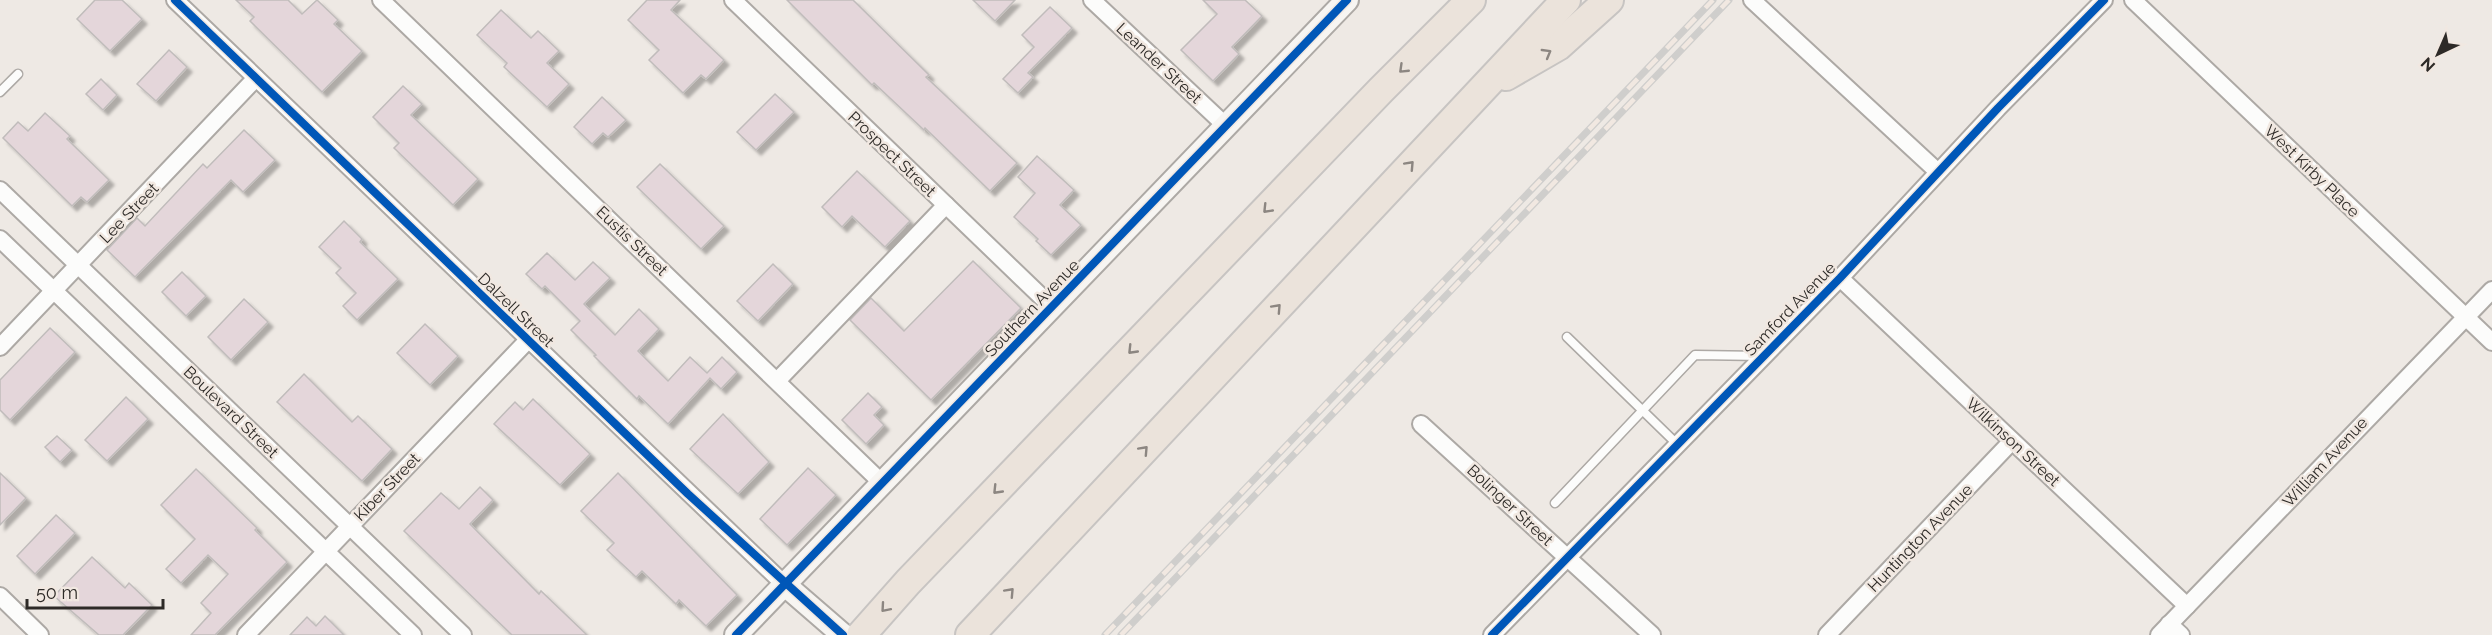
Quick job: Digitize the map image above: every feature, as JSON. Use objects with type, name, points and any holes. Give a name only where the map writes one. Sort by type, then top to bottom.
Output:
[{"type":"highway","points":[[1444,28],[1465,0]]},
{"type":"highway","points":[[861,635],[908,582],[1381,90],[1471,0]]},
{"type":"highway","points":[[970,635],[1566,0]]},
{"type":"highway","points":[[1479,93],[1558,46],[1609,0]]},
{"type":"street","name":"Dalzell Street","points":[[175,0],[784,584],[843,635]]},
{"type":"street","name":"Eustis Street","points":[[381,0],[882,483]]},
{"type":"street","name":"Prospect Street","points":[[733,0],[1052,307]]},
{"type":"street","name":"Leander Street","points":[[1092,0],[1226,126]]},
{"type":"street","name":"Southern Avenue","points":[[736,635],[1347,0]]},
{"type":"street","points":[[1752,0],[1938,172]]},
{"type":"street","name":"Samford Avenue","points":[[1492,635],[1840,278],[1938,172],[2104,0]]},
{"type":"street","name":"West Kirby Place","points":[[2133,0],[2492,342]]},
{"type":"street","name":"Lee Street","points":[[0,347],[256,78]]},
{"type":"street","name":"Boulevard Street","points":[[0,190],[463,635]]},
{"type":"street","points":[[777,381],[946,205]]},
{"type":"street","points":[[0,239],[413,635]]},
{"type":"street","name":"Wilkinson Street","points":[[1840,278],[2187,606]]},
{"type":"street","name":"William Avenue","points":[[2170,631],[2187,606],[2492,290]]},
{"type":"street","name":"Kiber Street","points":[[246,635],[528,339]]},
{"type":"street","name":"Bolinger Street","points":[[1422,424],[1652,635]]},
{"type":"street","name":"Huntington Avenue","points":[[1827,635],[2012,441]]},
{"type":"street","points":[[0,596],[40,635]]},
{"type":"lane","points":[[0,92],[18,74]]},
{"type":"lane","points":[[1567,336],[1677,444]]},
{"type":"lane","points":[[1555,503],[1695,355],[1764,356]]},
{"type":"building","points":[[95,0],[122,0],[142,19],[110,51],[77,19]]},
{"type":"building","points":[[236,0],[288,0],[302,14],[317,0],[338,20],[334,24],[362,51],[322,92],[250,21],[254,17]]},
{"type":"building","points":[[647,0],[680,0],[671,10],[724,60],[706,79],[701,75],[683,93],[649,60],[659,50],[628,20]]},
{"type":"building","points":[[787,0],[853,0],[929,75],[926,77],[1017,163],[990,191],[925,128],[924,130],[874,83],[872,85]]},
{"type":"building","points":[[973,0],[1015,0],[995,21]]},
{"type":"building","points":[[1203,0],[1245,0],[1262,16],[1232,47],[1239,54],[1213,81],[1181,50],[1217,14]]},
{"type":"building","points":[[1050,7],[1072,28],[1028,73],[1033,77],[1018,93],[1003,79],[1034,47],[1022,35]]},
{"type":"building","points":[[501,10],[531,38],[538,31],[559,51],[547,63],[569,84],[547,107],[504,67],[507,63],[477,35]]},
{"type":"building","points":[[169,50],[187,67],[156,101],[137,84]]},
{"type":"building","points":[[101,79],[117,95],[103,110],[86,94]]},
{"type":"building","points":[[403,86],[422,104],[411,115],[478,179],[453,205],[394,148],[399,143],[373,117]]},
{"type":"building","points":[[775,94],[794,112],[756,150],[737,132]]},
{"type":"building","points":[[602,97],[626,120],[608,137],[603,133],[592,144],[574,127]]},
{"type":"building","points":[[45,113],[70,136],[67,139],[109,180],[87,202],[81,197],[72,206],[3,138],[18,122],[28,131]]},
{"type":"building","points":[[244,130],[275,160],[243,192],[231,180],[135,277],[107,250],[137,218],[145,226],[203,164],[207,168]]},
{"type":"building","points":[[1037,156],[1074,190],[1060,205],[1081,225],[1051,255],[1036,241],[1038,239],[1014,217],[1035,193],[1018,177]]},
{"type":"building","points":[[660,164],[724,226],[701,249],[637,187]]},
{"type":"building","points":[[857,171],[910,221],[885,247],[852,216],[842,227],[822,207]]},
{"type":"building","points":[[344,221],[362,239],[360,242],[398,279],[357,320],[343,306],[356,293],[336,273],[341,268],[319,247]]},
{"type":"building","points":[[547,253],[575,280],[593,262],[610,278],[584,304],[615,335],[639,309],[659,329],[638,351],[668,381],[690,357],[707,373],[722,357],[737,372],[721,389],[710,378],[668,424],[639,396],[637,399],[594,356],[596,355],[571,330],[580,321],[545,286],[542,289],[526,274]]},
{"type":"building","points":[[973,261],[1021,308],[931,400],[850,320],[871,298],[904,331]]},
{"type":"building","points":[[773,264],[793,284],[758,321],[737,301]]},
{"type":"building","points":[[182,272],[206,296],[186,316],[162,292]]},
{"type":"building","points":[[244,299],[268,322],[231,360],[208,337]]},
{"type":"building","points":[[425,324],[458,356],[430,385],[397,353]]},
{"type":"building","points":[[50,328],[75,352],[10,420],[0,410],[0,380]]},
{"type":"building","points":[[304,374],[352,422],[358,416],[392,449],[362,481],[277,402]]},
{"type":"building","points":[[868,393],[882,407],[874,415],[884,425],[866,444],[842,420]]},
{"type":"building","points":[[126,397],[148,419],[107,461],[85,440]]},
{"type":"building","points":[[533,399],[590,454],[560,485],[494,424],[515,402],[523,410]]},
{"type":"building","points":[[723,414],[769,462],[738,494],[690,449]]},
{"type":"building","points":[[57,436],[72,450],[60,462],[45,447]]},
{"type":"building","points":[[808,468],[836,495],[787,545],[760,519]]},
{"type":"building","points":[[196,469],[257,528],[255,530],[287,562],[215,635],[191,635],[211,613],[201,603],[228,574],[208,555],[181,583],[166,569],[195,539],[161,505]]},
{"type":"building","points":[[0,473],[26,498],[0,525]]},
{"type":"building","points":[[618,473],[737,595],[706,626],[679,600],[676,604],[642,571],[636,577],[607,550],[614,543],[581,511]]},
{"type":"building","points":[[480,487],[493,500],[470,524],[539,594],[541,591],[587,635],[512,635],[404,531],[441,493],[459,509]]},
{"type":"building","points":[[56,515],[75,533],[35,574],[17,556]]},
{"type":"building","points":[[92,557],[125,588],[129,583],[152,605],[123,635],[99,635],[54,596]]},
{"type":"building","points":[[325,616],[344,635],[290,635],[307,617],[316,626]]},
{"type":"railway","points":[[1105,635],[1713,0]]},
{"type":"railway","points":[[1121,635],[1729,0]]},
{"type":"cycle path","points":[[175,0],[688,494],[843,635]]},
{"type":"cycle path","points":[[736,635],[1347,0]]},
{"type":"cycle path","points":[[1492,635],[1840,278],[1998,108],[2104,0]]}]
